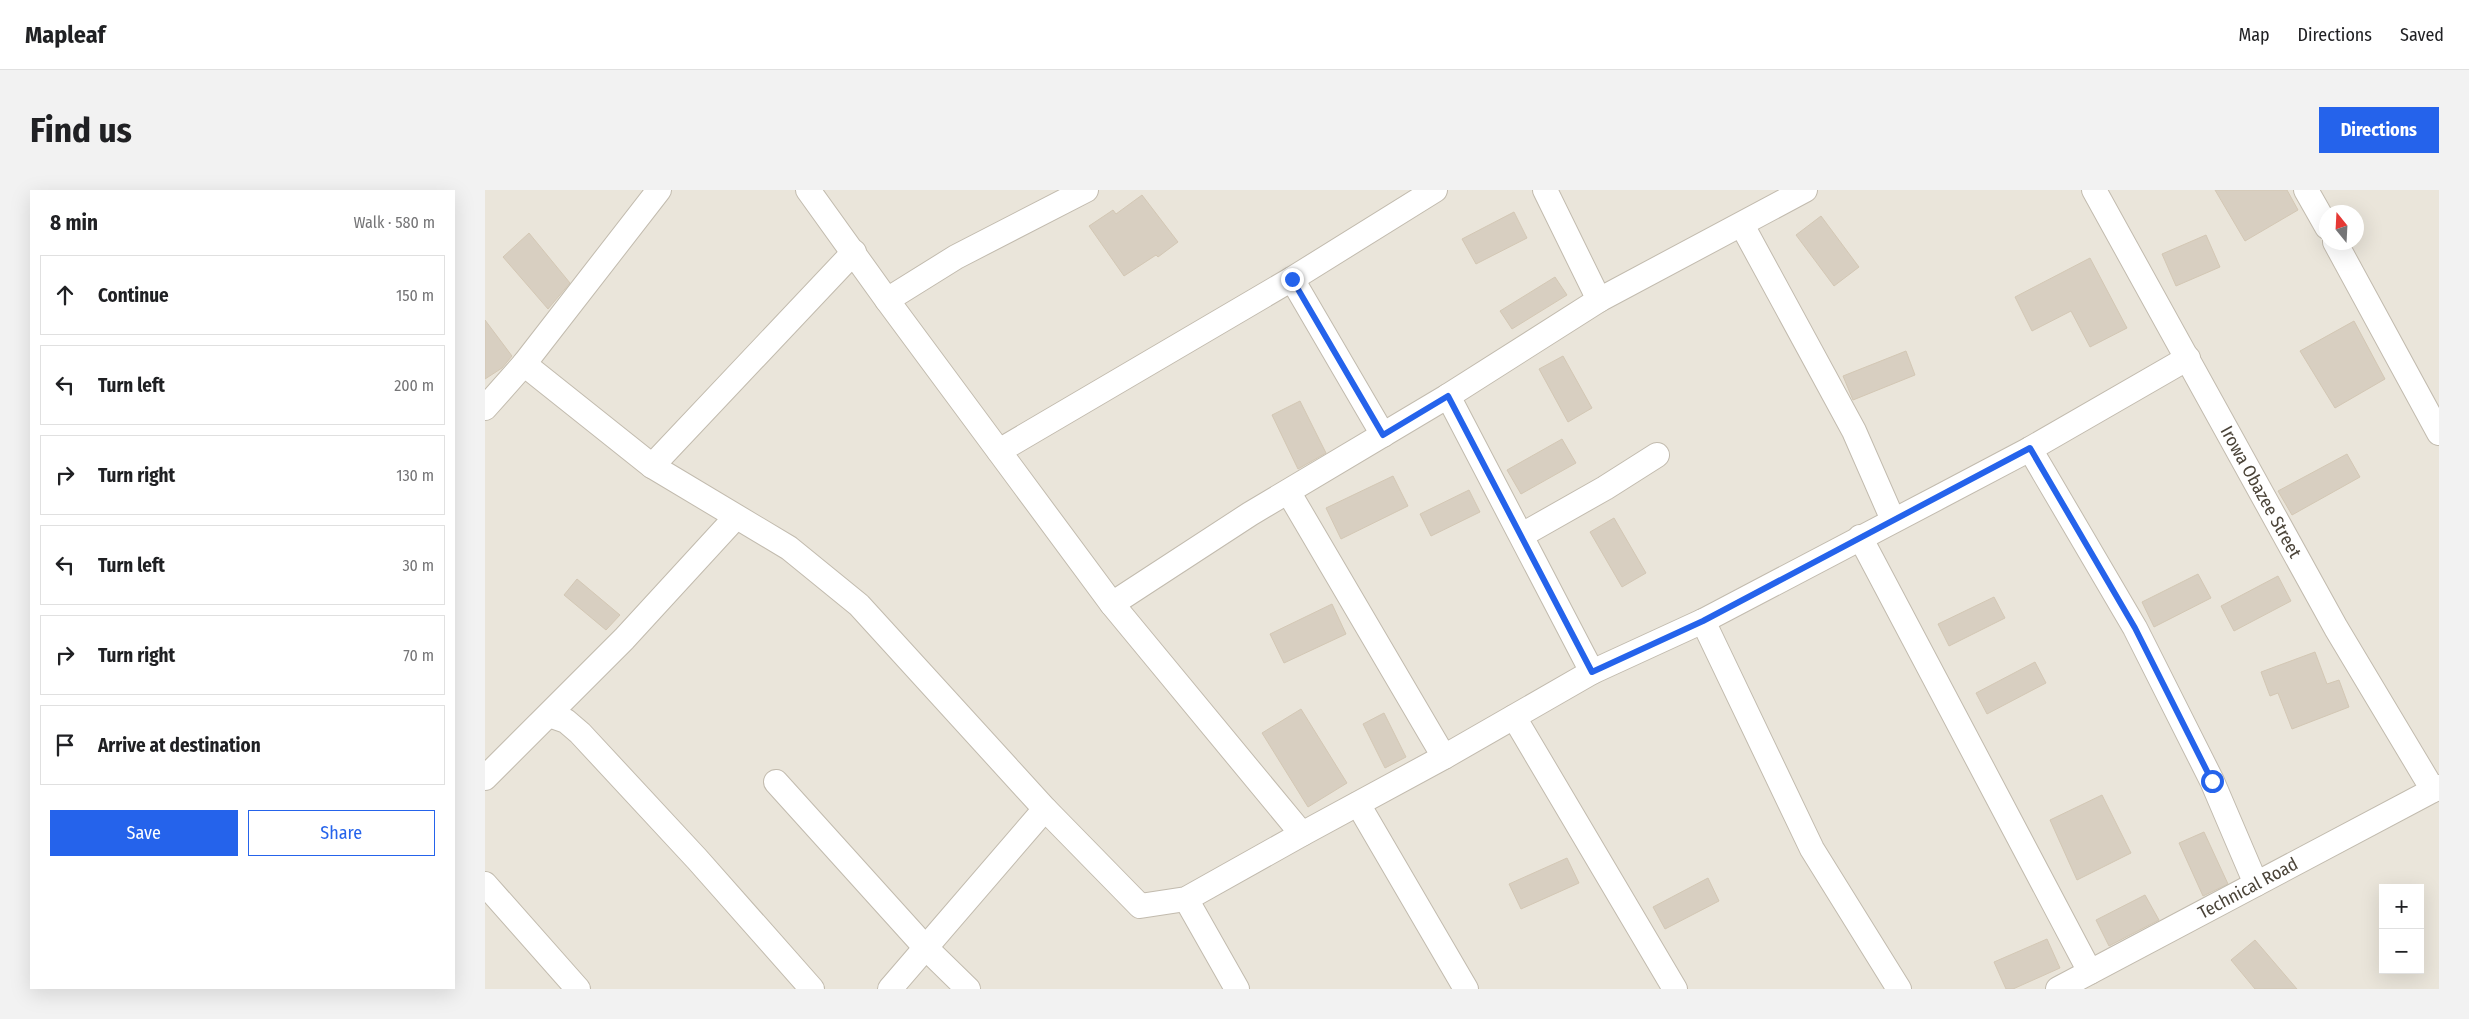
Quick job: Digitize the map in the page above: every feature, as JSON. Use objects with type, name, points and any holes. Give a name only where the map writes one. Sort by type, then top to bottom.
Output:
[{"type":"street","points":[[485,408],[524,364],[659,190]]},
{"type":"street","points":[[809,190],[887,300],[1111,604],[1302,834]]},
{"type":"street","points":[[887,300],[956,257],[1086,190]]},
{"type":"street","points":[[999,451],[1292,279],[1435,190]]},
{"type":"street","points":[[1545,190],[1599,300]]},
{"type":"street","points":[[1111,604],[1250,514],[1289,493],[1448,396],[1599,300],[1805,190]]},
{"type":"street","name":"Irowa Obazee Street","points":[[2093,190],[2188,358],[2336,628],[2436,789]]},
{"type":"street","points":[[2306,190],[2319,213]]},
{"type":"street","points":[[1742,225],[1854,431],[1893,520]]},
{"type":"street","points":[[2339,250],[2439,434]]},
{"type":"street","points":[[652,466],[854,252]]},
{"type":"street","points":[[1292,279],[1383,435]]},
{"type":"street","points":[[524,364],[652,466],[789,548],[859,604],[1045,809],[1140,906],[1186,899],[1444,757],[1592,672],[1703,621],[2030,448],[2188,358]]},
{"type":"street","points":[[1448,396],[1592,672]]},
{"type":"street","points":[[2030,448],[2135,628],[2212,781],[2256,884]]},
{"type":"street","points":[[1522,535],[1605,488],[1657,455]]},
{"type":"street","points":[[1289,493],[1444,757]]},
{"type":"street","points":[[485,778],[624,639],[736,517]]},
{"type":"street","points":[[1860,537],[2090,972]]},
{"type":"street","points":[[1703,621],[1812,849],[1899,989]]},
{"type":"street","points":[[549,715],[566,721],[580,733],[697,859],[812,989]]},
{"type":"street","points":[[1514,717],[1675,989]]},
{"type":"street","points":[[776,782],[925,947],[968,989]]},
{"type":"street","name":"Technical Road","points":[[2058,989],[2436,789]]},
{"type":"street","points":[[1358,804],[1465,989]]},
{"type":"street","points":[[890,989],[1045,809]]},
{"type":"street","points":[[485,884],[578,989]]},
{"type":"street","points":[[1186,899],[1237,989]]},
{"type":"shaded area","points":[[485,190],[2439,190],[2439,989],[485,989]]},
{"type":"building","points":[[2215,190],[2287,190],[2298,210],[2245,241]]},
{"type":"building","points":[[1142,195],[1178,242],[1158,257],[1156,255],[1124,276],[1089,226],[1113,210],[1116,214]]},
{"type":"building","points":[[1514,212],[1527,238],[1476,264],[1462,239]]},
{"type":"building","points":[[1821,216],[1859,267],[1834,286],[1796,235]]},
{"type":"building","points":[[529,233],[570,283],[548,309],[503,257]]},
{"type":"building","points":[[2206,235],[2220,267],[2176,286],[2162,254]]},
{"type":"building","points":[[2090,258],[2127,328],[2090,347],[2071,311],[2032,331],[2015,297]]},
{"type":"building","points":[[1555,277],[1567,295],[1512,329],[1500,311]]},
{"type":"building","points":[[485,320],[512,356],[502,368],[485,379]]},
{"type":"building","points":[[2354,321],[2385,379],[2335,408],[2300,351]]},
{"type":"building","points":[[1906,351],[1915,375],[1853,400],[1843,376]]},
{"type":"building","points":[[1563,356],[1592,408],[1568,422],[1539,369]]},
{"type":"building","points":[[1300,401],[1326,453],[1298,469],[1272,415]]},
{"type":"building","points":[[1562,439],[1576,463],[1521,494],[1507,470]]},
{"type":"building","points":[[2347,454],[2360,477],[2292,515],[2278,491]]},
{"type":"building","points":[[1393,476],[1408,506],[1341,539],[1326,508]]},
{"type":"building","points":[[1469,490],[1480,512],[1431,536],[1420,514]]},
{"type":"building","points":[[1614,518],[1646,573],[1622,587],[1590,532]]},
{"type":"building","points":[[2198,574],[2211,598],[2154,627],[2142,602]]},
{"type":"building","points":[[2278,576],[2291,601],[2234,631],[2221,606]]},
{"type":"building","points":[[577,579],[620,615],[606,630],[564,595]]},
{"type":"building","points":[[1994,597],[2005,618],[1949,646],[1938,624]]},
{"type":"building","points":[[1332,604],[1346,634],[1284,663],[1270,634]]},
{"type":"building","points":[[2315,652],[2327,684],[2339,680],[2349,707],[2292,729],[2278,693],[2270,696],[2261,672]]},
{"type":"building","points":[[2035,662],[2046,683],[1987,714],[1976,693]]},
{"type":"building","points":[[1301,709],[1347,783],[1308,807],[1262,733]]},
{"type":"building","points":[[1384,713],[1406,757],[1385,768],[1363,724]]},
{"type":"building","points":[[2102,795],[2131,853],[2077,880],[2050,820]]},
{"type":"building","points":[[2204,832],[2228,884],[2203,896],[2179,843]]},
{"type":"building","points":[[1567,858],[1579,883],[1521,909],[1509,884]]},
{"type":"building","points":[[1708,878],[1719,901],[1665,929],[1653,907]]},
{"type":"building","points":[[2145,895],[2159,920],[2109,946],[2096,920]]},
{"type":"building","points":[[2047,939],[2060,968],[2013,989],[2006,989],[1994,962]]},
{"type":"building","points":[[2255,940],[2297,989],[2255,989],[2231,960]]},
{"type":"route","points":[[1292,279],[1383,435],[1448,396],[1592,672],[1703,621],[2030,448],[2135,628],[2212,781]]}]
